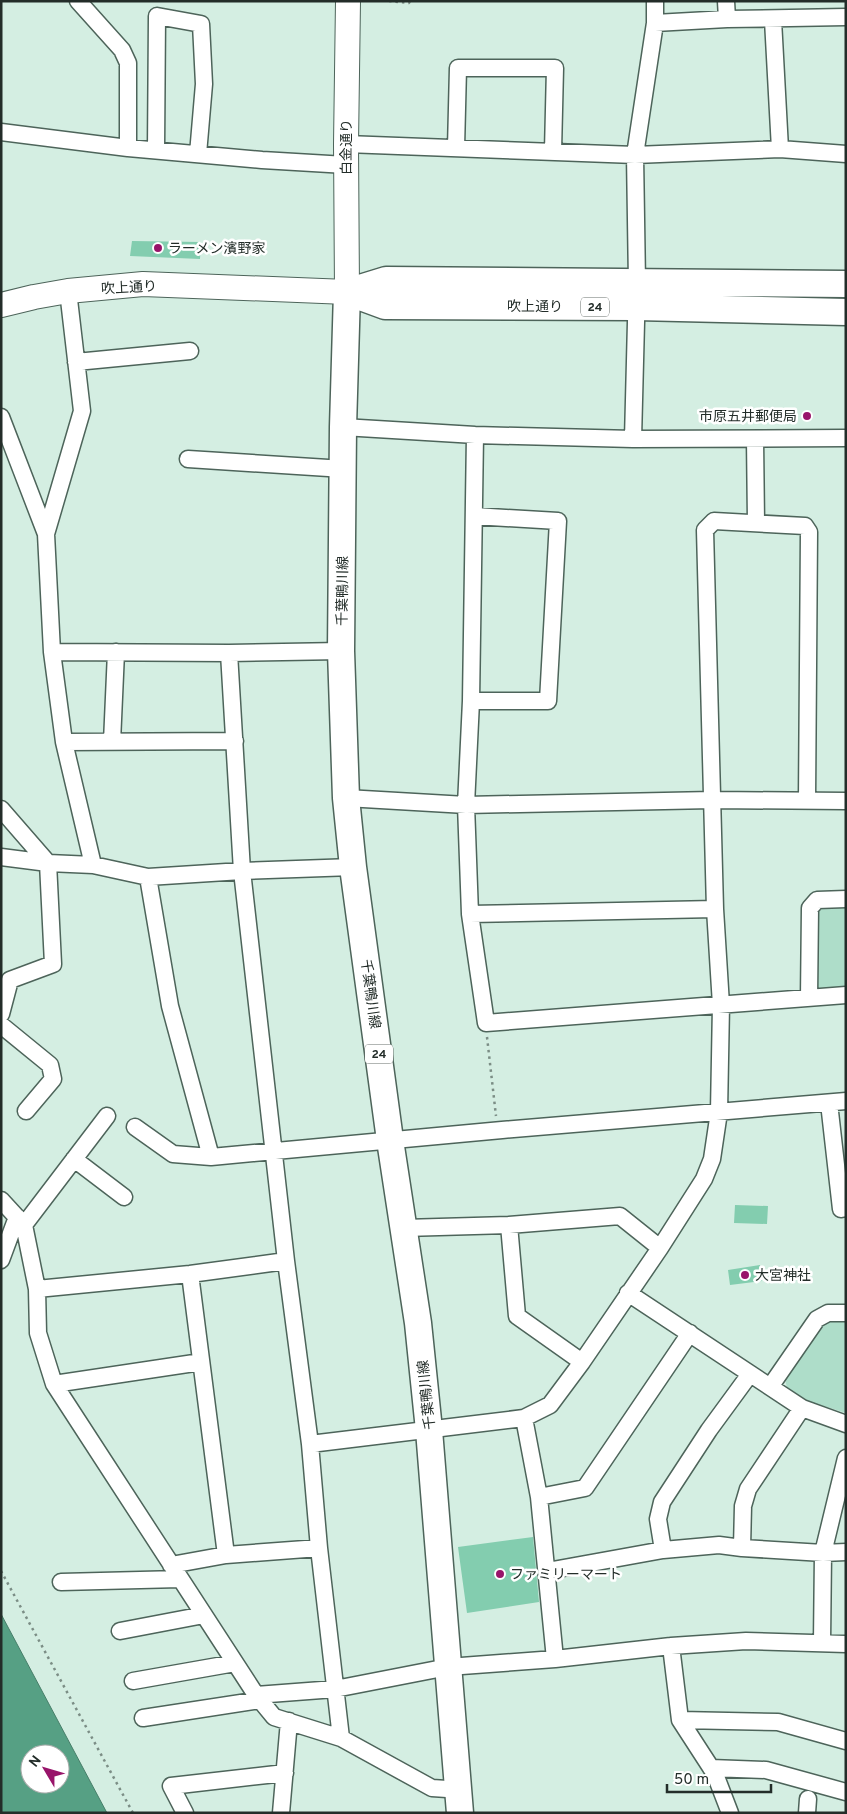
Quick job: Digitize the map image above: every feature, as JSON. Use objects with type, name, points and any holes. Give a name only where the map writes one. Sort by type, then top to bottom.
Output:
[{"type":"main road","name":"吹上通り","points":[[347,292],[385,306],[846,284]]},
{"type":"main road","name":"千葉鴨川線","points":[[347,292],[343,428],[341,651],[346,798],[390,1140],[418,1323],[430,1430],[460,1800]]},
{"type":"main road","name":"吹上通り","points":[[637,295],[846,312]]},
{"type":"street","points":[[78,1],[122,50],[128,63],[128,148]]},
{"type":"street","name":"白金通り","points":[[347,292],[348,1]]},
{"type":"street","points":[[634,439],[637,295],[636,155],[655,23],[655,1]]},
{"type":"street","points":[[726,1],[727,19]]},
{"type":"street","points":[[156,150],[157,16],[201,24],[204,84],[198,154]]},
{"type":"street","points":[[655,23],[727,19],[773,20],[846,17]]},
{"type":"street","points":[[773,20],[780,149]]},
{"type":"street","points":[[456,148],[458,68],[555,68],[552,151]]},
{"type":"street","points":[[1,132],[128,148],[198,154],[346,154],[456,148],[636,155],[780,149],[846,154]]},
{"type":"street","name":"吹上通り","points":[[1,305],[34,296],[143,284],[347,292]]},
{"type":"street","points":[[46,534],[82,411],[68,291]]},
{"type":"street","points":[[76,362],[190,351]]},
{"type":"street","points":[[1,417],[46,534],[52,652],[64,742],[93,865]]},
{"type":"street","points":[[343,428],[475,435],[634,439],[846,438]]},
{"type":"street","points":[[475,435],[471,701],[466,805],[470,914],[486,1023],[846,995]]},
{"type":"street","points":[[755,439],[756,523]]},
{"type":"street","points":[[188,460],[344,469]]},
{"type":"street","points":[[471,701],[548,700],[558,521],[474,516]]},
{"type":"street","points":[[310,1444],[524,1418],[550,1405],[582,1362],[660,1248],[704,1179],[712,1158],[720,1112],[721,1005],[715,909],[705,530],[714,521],[805,526],[809,532],[807,800]]},
{"type":"street","points":[[52,652],[229,653],[341,651]]},
{"type":"street","points":[[112,742],[116,652]]},
{"type":"street","points":[[229,653],[242,871],[273,1152],[310,1444],[319,1548],[341,1738]]},
{"type":"street","points":[[64,742],[235,741]]},
{"type":"street","points":[[346,798],[466,805],[712,800],[846,801]]},
{"type":"street","points":[[1,809],[48,863],[53,964],[10,980],[1,1014]]},
{"type":"street","points":[[1,857],[48,863],[93,865],[148,877],[354,867]]},
{"type":"street","points":[[148,877],[170,1006],[211,1157]]},
{"type":"street","points":[[809,998],[810,908],[817,900],[846,899]]},
{"type":"street","points":[[470,914],[715,909]]},
{"type":"street","points":[[1,1024],[50,1065],[53,1079],[26,1111]]},
{"type":"street","points":[[135,1128],[173,1154],[211,1157],[498,1130],[846,1102]]},
{"type":"street","points":[[829,1103],[841,1209],[846,1208]]},
{"type":"street","points":[[1,1260],[20,1221],[74,1159],[107,1116]]},
{"type":"street","points":[[74,1159],[124,1197]]},
{"type":"street","points":[[1,1200],[20,1221],[37,1289],[38,1333],[54,1384],[258,1697],[274,1716],[341,1738],[432,1788],[460,1800]]},
{"type":"street","points":[[404,1228],[509,1225],[620,1216],[660,1248]]},
{"type":"street","points":[[509,1225],[517,1316],[582,1362]]},
{"type":"street","points":[[37,1289],[190,1274],[286,1261]]},
{"type":"street","points":[[190,1274],[226,1554]]},
{"type":"street","points":[[628,1293],[802,1408],[846,1424]]},
{"type":"street","points":[[770,1387],[817,1319],[828,1313],[846,1313]]},
{"type":"street","points":[[539,1497],[585,1488],[690,1333]]},
{"type":"street","points":[[54,1384],[201,1362]]},
{"type":"street","points":[[663,1550],[658,1520],[662,1502],[709,1430],[750,1374]]},
{"type":"street","points":[[742,1548],[743,1506],[748,1489],[802,1408]]},
{"type":"street","points":[[524,1418],[539,1497],[548,1571],[555,1659]]},
{"type":"street","points":[[822,1642],[823,1553],[846,1458]]},
{"type":"street","points":[[548,1571],[663,1550],[719,1544],[742,1548],[823,1553],[846,1552]]},
{"type":"street","points":[[61,1582],[176,1572],[226,1554],[319,1548]]},
{"type":"street","points":[[120,1631],[204,1615]]},
{"type":"street","points":[[143,1718],[258,1697],[335,1689],[448,1667],[555,1659],[671,1646],[746,1641],[846,1644]]},
{"type":"street","points":[[671,1646],[680,1720],[715,1774],[730,1813]]},
{"type":"street","points":[[133,1681],[235,1663]]},
{"type":"street","points":[[680,1720],[778,1722],[846,1741]]},
{"type":"street","points":[[281,1813],[289,1721]]},
{"type":"street","points":[[711,1768],[766,1770],[846,1792]]},
{"type":"street","points":[[186,1813],[171,1786],[285,1773]]},
{"type":"path","points":[[389,1],[409,4],[410,1]]},
{"type":"path","points":[[486,1023],[498,1130]]},
{"type":"path","points":[[1,1572],[133,1813]]},
{"type":"shaded area","points":[[823,905],[846,905],[846,989],[822,990],[814,984],[815,914]]},
{"type":"shaded area","points":[[829,1320],[846,1321],[846,1413],[808,1401],[787,1388],[785,1379],[820,1327]]},
{"type":"shaded area","points":[[1,1614],[107,1813],[1,1813]]},
{"type":"building","points":[[132,241],[201,242],[200,259],[130,256]]},
{"type":"building","points":[[735,1205],[768,1206],[767,1224],[734,1223]]},
{"type":"building","name":"大宮神社","points":[[760,1265],[762,1281],[730,1285],[728,1270]]},
{"type":"building","name":"ファミリーマート","points":[[533,1537],[539,1602],[467,1613],[458,1547]]},
{"type":"place","name":"ラーメン濱野家","points":[[158,248]]},
{"type":"place","name":"市原五井郵便局","points":[[807,416]]},
{"type":"place","name":"大宮神社","points":[[745,1275]]},
{"type":"place","name":"ファミリーマート","points":[[500,1574]]}]
